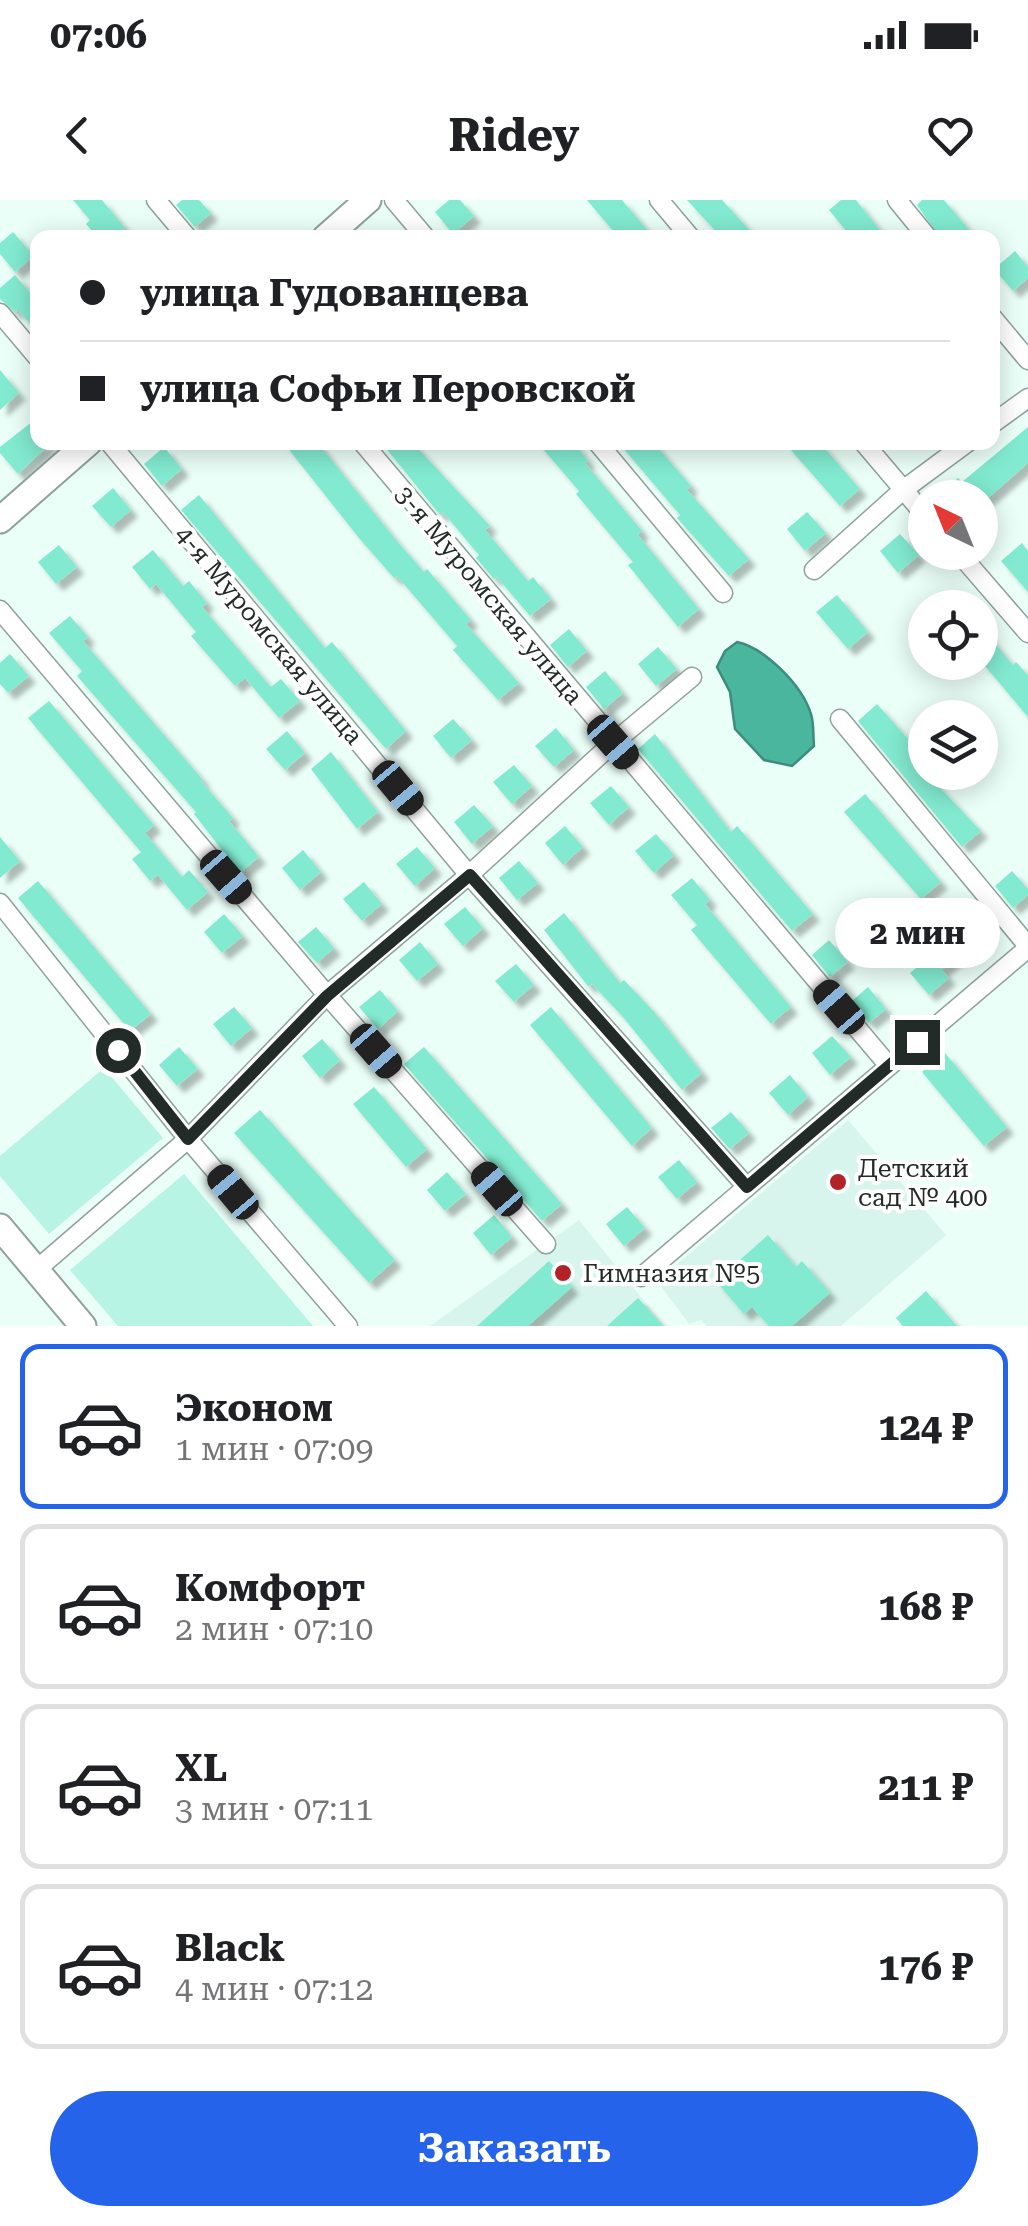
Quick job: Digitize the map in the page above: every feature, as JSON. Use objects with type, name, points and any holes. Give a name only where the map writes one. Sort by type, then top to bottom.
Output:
[{"type":"street","points":[[156,200],[181,230]]},
{"type":"street","points":[[334,230],[368,200]]},
{"type":"street","points":[[394,200],[419,230]]},
{"type":"street","points":[[659,200],[684,230]]},
{"type":"street","points":[[897,200],[921,230]]},
{"type":"street","points":[[0,314],[30,349]]},
{"type":"street","points":[[1000,327],[1028,360]]},
{"type":"street","points":[[1000,418],[1028,398]]},
{"type":"street","points":[[0,520],[80,450]]},
{"type":"street","name":"4-я Муромская улица","points":[[116,450],[470,875],[747,1187]]},
{"type":"street","name":"3-я Муромская улица","points":[[369,450],[889,1066]]},
{"type":"street","points":[[604,450],[724,593]]},
{"type":"street","points":[[870,450],[908,495]]},
{"type":"street","points":[[814,570],[904,490],[957,450]]},
{"type":"street","points":[[974,570],[1028,633]]},
{"type":"street","points":[[0,610],[327,996],[546,1244]]},
{"type":"street","points":[[36,1270],[188,1139],[327,996],[470,875],[613,742],[692,677]]},
{"type":"street","points":[[641,1277],[1028,947],[840,719]]},
{"type":"street","points":[[0,903],[188,1139],[348,1326]]},
{"type":"street","points":[[0,1227],[83,1326]]},
{"type":"shaded area","points":[[737,642],[770,660],[791,680],[806,703],[812,718],[814,746],[792,766],[764,760],[735,729],[730,692],[717,667],[725,651]]},
{"type":"shaded area","points":[[104,1068],[163,1138],[49,1234],[0,1176],[0,1156]]},
{"type":"shaded area","name":"Детский сад № 400","points":[[848,1120],[946,1235],[841,1326],[707,1326],[701,1320],[689,1324],[657,1281]]},
{"type":"shaded area","points":[[184,1174],[313,1326],[118,1326],[70,1270]]},
{"type":"shaded area","name":"Гимназия №5","points":[[579,1220],[664,1326],[430,1326]]},
{"type":"building","points":[[73,200],[102,200],[125,228],[91,230],[86,224],[90,220]]},
{"type":"building","points":[[182,200],[199,200],[211,213],[195,227],[176,205]]},
{"type":"building","points":[[449,200],[460,200],[474,216],[458,230],[450,230],[435,212]]},
{"type":"building","points":[[587,200],[622,200],[647,230],[612,230]]},
{"type":"building","points":[[687,200],[722,200],[750,230],[715,230]]},
{"type":"building","points":[[841,200],[856,200],[880,230],[845,230],[829,210]]},
{"type":"building","points":[[922,200],[944,200],[969,230],[934,230],[917,205]]},
{"type":"building","points":[[13,232],[30,251],[30,259],[15,272],[0,254],[0,243]]},
{"type":"building","points":[[1015,251],[1028,267],[1028,278],[1013,291],[1000,276],[1000,264]]},
{"type":"building","points":[[15,275],[30,293],[30,323],[0,299],[0,288]]},
{"type":"building","points":[[0,370],[19,393],[0,410]]},
{"type":"building","points":[[30,423],[30,450],[44,450],[18,474],[0,453],[0,447]]},
{"type":"building","points":[[1028,427],[1028,463],[998,489],[998,480],[964,480]]},
{"type":"building","points":[[160,450],[166,450],[182,469],[162,486],[144,464]]},
{"type":"building","points":[[289,450],[323,450],[396,540],[471,620],[466,624],[519,683],[498,700],[453,650],[457,646],[397,576],[394,578]]},
{"type":"building","points":[[387,450],[419,450],[490,526],[485,530],[528,581],[533,577],[551,599],[530,616],[476,558],[479,555],[443,512],[440,515]]},
{"type":"building","points":[[544,450],[579,450],[588,461],[585,463],[642,531],[638,535],[699,609],[678,627],[628,565],[633,562],[576,494],[579,491]]},
{"type":"building","points":[[625,450],[660,450],[691,486],[687,490],[749,559],[729,576],[677,518],[680,515]]},
{"type":"building","points":[[791,450],[826,450],[860,489],[840,506]]},
{"type":"building","points":[[113,488],[131,510],[111,527],[92,506]]},
{"type":"building","points":[[199,495],[325,648],[332,642],[406,731],[386,749],[181,510]]},
{"type":"building","points":[[807,512],[826,533],[805,551],[787,529]]},
{"type":"building","points":[[900,534],[908,543],[908,564],[898,573],[880,551]]},
{"type":"building","points":[[1022,543],[1028,551],[1028,592],[1001,561]]},
{"type":"building","points":[[59,545],[77,567],[56,584],[38,562]]},
{"type":"building","points":[[153,550],[183,586],[189,581],[207,603],[202,607],[271,687],[281,679],[300,701],[279,718],[245,678],[235,686],[191,636],[196,632],[156,584],[150,589],[132,567]]},
{"type":"building","points":[[837,595],[868,632],[848,649],[816,612]]},
{"type":"building","points":[[70,616],[88,637],[83,641],[203,780],[233,818],[229,821],[259,857],[240,873],[196,812],[77,676],[82,671],[49,633]]},
{"type":"building","points":[[569,629],[587,651],[568,667],[550,645]]},
{"type":"building","points":[[658,647],[677,669],[656,686],[638,664]]},
{"type":"building","points":[[998,647],[1028,675],[1028,717],[997,680]]},
{"type":"building","points":[[10,654],[29,676],[8,693],[0,684],[0,663]]},
{"type":"building","points":[[605,671],[623,693],[604,709],[586,687]]},
{"type":"building","points":[[49,701],[154,825],[145,833],[182,877],[189,870],[208,892],[187,910],[158,875],[150,881],[132,859],[141,852],[28,718]]},
{"type":"building","points":[[877,704],[908,739],[908,782],[858,721]]},
{"type":"building","points":[[453,719],[472,740],[451,758],[433,736]]},
{"type":"building","points":[[556,728],[574,750],[554,767],[535,746]]},
{"type":"building","points":[[287,731],[305,753],[285,770],[266,749]]},
{"type":"building","points":[[655,734],[731,832],[737,826],[813,914],[792,931],[638,749]]},
{"type":"building","points":[[331,752],[378,812],[357,829],[311,769]]},
{"type":"building","points":[[514,765],[532,786],[512,804],[493,782]]},
{"type":"building","points":[[611,786],[629,807],[609,825],[590,803]]},
{"type":"building","points":[[915,790],[942,790],[981,831],[962,847]]},
{"type":"building","points":[[865,794],[941,882],[921,899],[844,812]]},
{"type":"building","points":[[474,805],[493,826],[472,844],[454,822]]},
{"type":"building","points":[[565,826],[583,847],[563,865],[545,843]]},
{"type":"building","points":[[656,834],[674,855],[654,873],[635,851]]},
{"type":"building","points":[[0,837],[20,861],[0,878]]},
{"type":"building","points":[[417,847],[435,868],[415,886],[396,864]]},
{"type":"building","points":[[303,850],[321,872],[300,890],[282,868]]},
{"type":"building","points":[[519,861],[538,883],[517,900],[499,878]]},
{"type":"building","points":[[1012,871],[1028,889],[1028,895],[1013,908],[995,886]]},
{"type":"building","points":[[692,878],[710,900],[705,904],[791,1007],[771,1024],[691,930],[697,925],[671,895]]},
{"type":"building","points":[[38,881],[151,1014],[130,1031],[18,898]]},
{"type":"building","points":[[364,882],[382,904],[362,921],[343,899]]},
{"type":"building","points":[[465,907],[483,928],[463,946],[444,924]]},
{"type":"building","points":[[564,913],[620,983],[624,980],[656,1014],[702,1073],[682,1090],[623,1017],[592,984],[588,986],[544,930]]},
{"type":"building","points":[[224,914],[243,936],[222,953],[204,932]]},
{"type":"building","points":[[963,915],[981,936],[942,970],[949,978],[929,995],[910,973],[949,940],[943,932]]},
{"type":"building","points":[[316,927],[334,948],[317,963],[298,942]]},
{"type":"building","points":[[829,940],[848,962],[830,977],[812,955]]},
{"type":"building","points":[[420,942],[438,964],[417,981],[399,960]]},
{"type":"building","points":[[516,964],[534,985],[514,1002],[495,981]]},
{"type":"building","points":[[868,987],[886,1009],[869,1023],[851,1002]]},
{"type":"building","points":[[380,990],[398,1011],[378,1029],[359,1007]]},
{"type":"building","points":[[234,1007],[252,1028],[231,1046],[213,1024]]},
{"type":"building","points":[[551,1007],[652,1128],[632,1146],[530,1025]]},
{"type":"building","points":[[832,1036],[851,1057],[830,1075],[812,1053]]},
{"type":"building","points":[[322,1039],[340,1060],[320,1078],[302,1056]]},
{"type":"building","points":[[179,1047],[198,1069],[177,1086],[159,1065]]},
{"type":"building","points":[[424,1047],[562,1204],[542,1221],[404,1064]]},
{"type":"building","points":[[945,1053],[1007,1127],[984,1146],[922,1072]]},
{"type":"building","points":[[790,1075],[808,1097],[788,1115],[769,1093]]},
{"type":"building","points":[[374,1087],[427,1149],[406,1167],[353,1104]]},
{"type":"building","points":[[260,1110],[395,1260],[369,1283],[234,1133]]},
{"type":"building","points":[[731,1112],[749,1133],[730,1149],[711,1128]]},
{"type":"building","points":[[679,1160],[697,1182],[677,1199],[658,1177]]},
{"type":"building","points":[[447,1172],[466,1194],[445,1211],[427,1190]]},
{"type":"building","points":[[627,1207],[645,1228],[624,1246],[606,1224]]},
{"type":"building","points":[[494,1215],[512,1237],[491,1255],[473,1233]]},
{"type":"building","points":[[768,1235],[796,1267],[802,1261],[830,1293],[792,1326],[769,1326],[752,1307],[744,1314],[716,1281]]},
{"type":"building","points":[[549,1261],[572,1287],[528,1326],[477,1326]]},
{"type":"building","points":[[926,1291],[957,1326],[903,1326],[896,1318]]},
{"type":"building","points":[[638,1298],[663,1326],[607,1326]]},
{"type":"place","name":"Детский сад № 400","points":[[838,1182]]},
{"type":"place","name":"Гимназия №5","points":[[563,1273]]},
{"type":"route","points":[[118,1050],[188,1139],[327,996],[470,875],[747,1187],[917,1042]]}]
